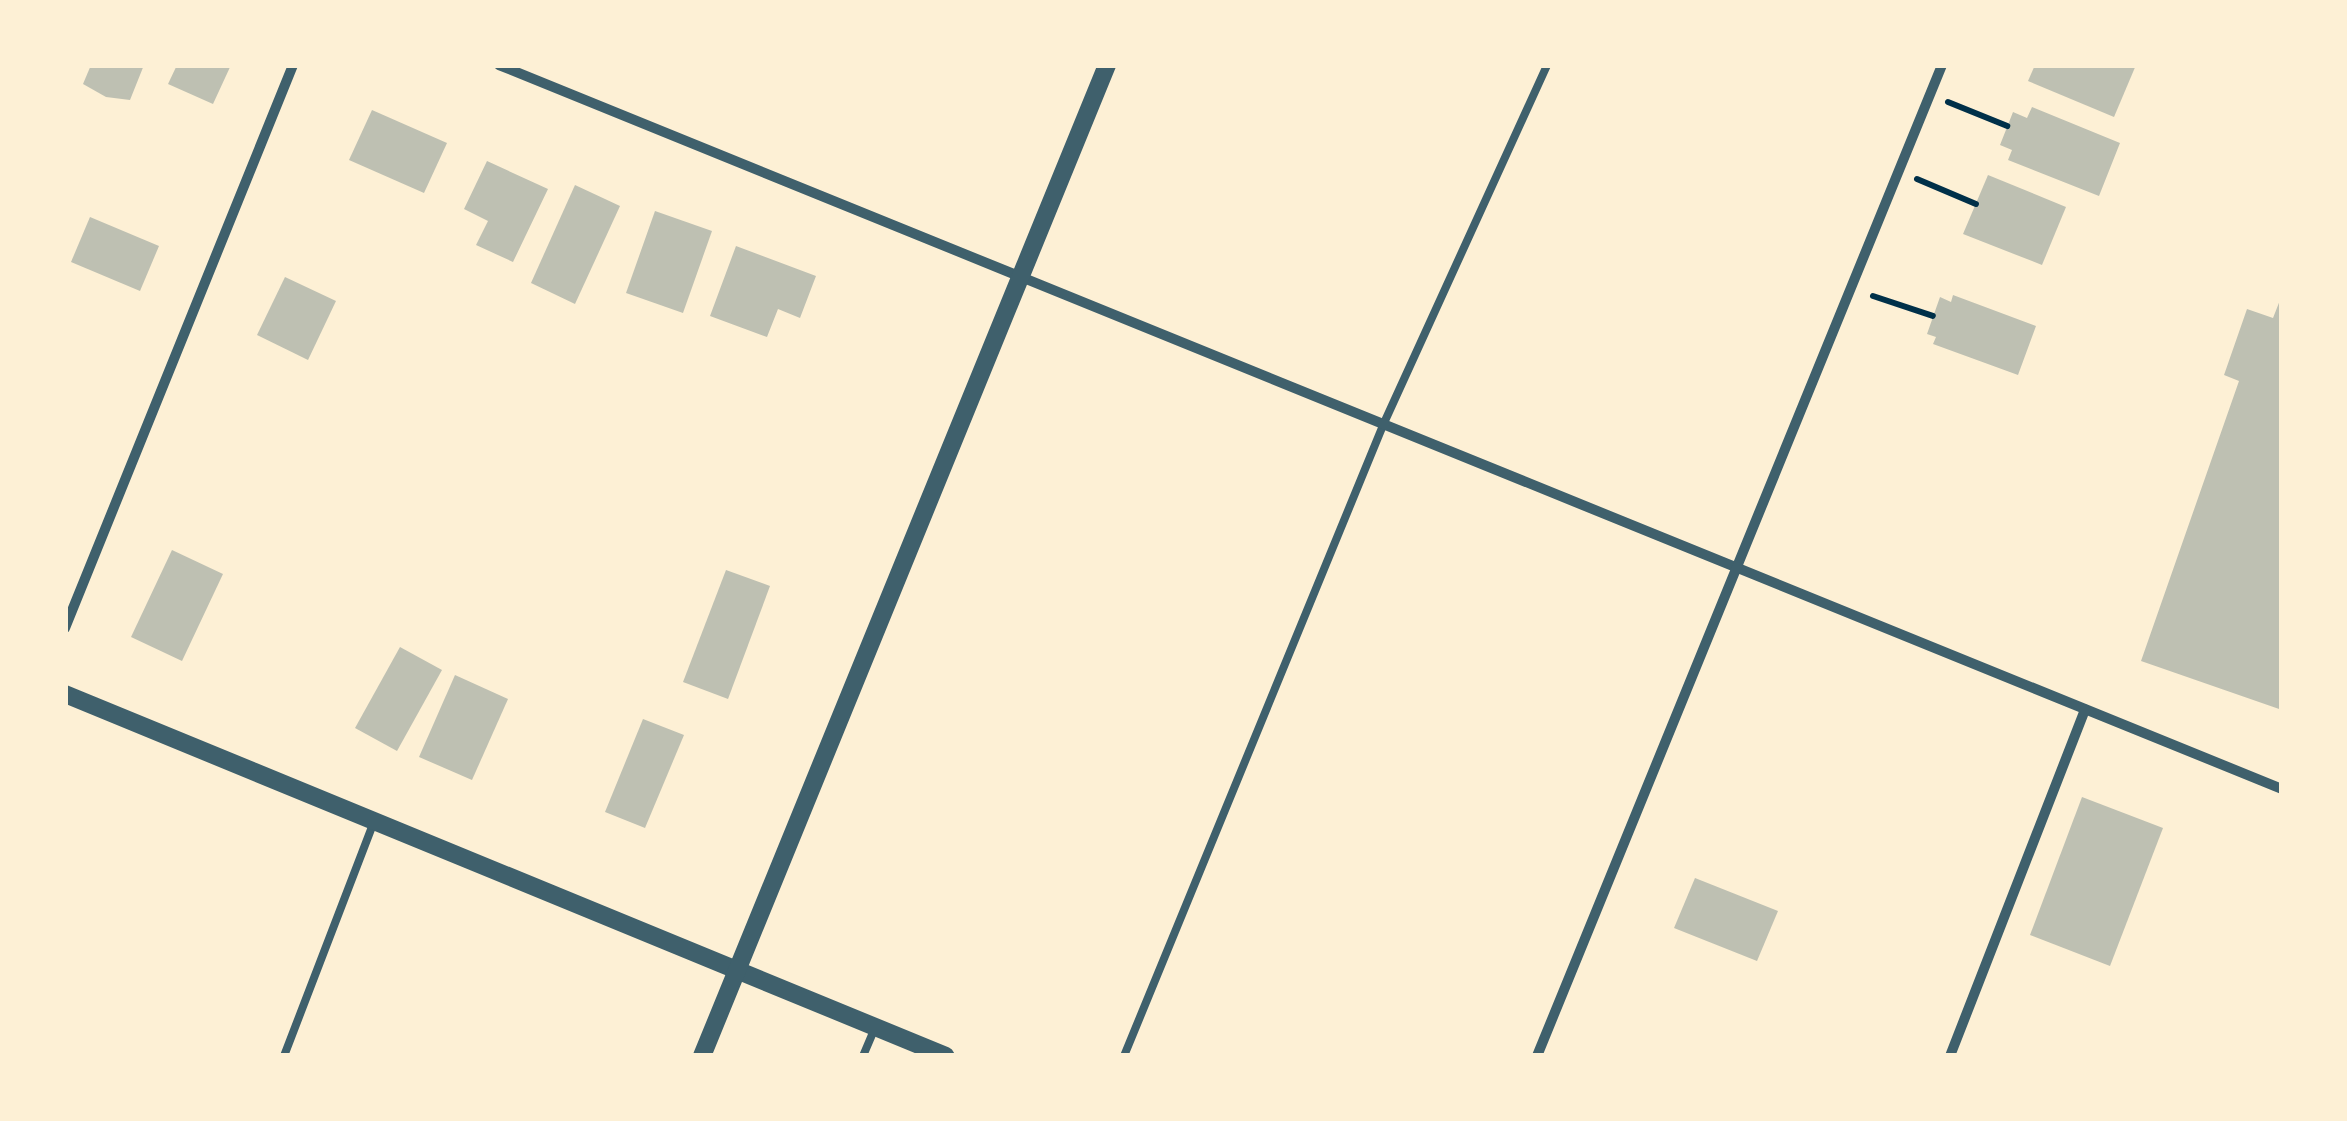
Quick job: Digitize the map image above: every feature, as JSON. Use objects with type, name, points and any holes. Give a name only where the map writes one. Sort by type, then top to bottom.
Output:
[{"type":"street","points":[[65,628],[293,65]]},
{"type":"street","points":[[499,65],[2282,789]]},
{"type":"street","points":[[702,1056],[1106,65]]},
{"type":"street","points":[[1536,1056],[1942,65]]},
{"type":"street","points":[[65,694],[373,824],[946,1056]]},
{"type":"street","points":[[1950,1056],[2085,710]]},
{"type":"lane","points":[[1124,1056],[1384,424],[1547,65]]},
{"type":"lane","points":[[284,1056],[373,824]]},
{"type":"lane","points":[[863,1056],[875,1027]]},
{"type":"path","points":[[1930,94],[2007,126]]},
{"type":"path","points":[[1898,172],[1976,204]]},
{"type":"path","points":[[1850,289],[1933,316]]},
{"type":"building","points":[[91,65],[144,65],[130,100],[106,97],[83,84]]},
{"type":"building","points":[[177,65],[231,65],[213,104],[168,84]]},
{"type":"building","points":[[2035,65],[2136,65],[2114,117],[2028,81]]},
{"type":"building","points":[[2032,107],[2120,143],[2099,196],[2008,160],[2012,150],[2000,145],[2013,112],[2027,118]]},
{"type":"building","points":[[372,110],[447,143],[424,193],[349,160]]},
{"type":"building","points":[[487,161],[548,189],[513,262],[476,245],[488,221],[464,209]]},
{"type":"building","points":[[1988,175],[2066,207],[2042,265],[1963,234]]},
{"type":"building","points":[[575,185],[620,206],[575,304],[531,283]]},
{"type":"building","points":[[655,211],[712,231],[683,313],[626,293]]},
{"type":"building","points":[[90,217],[159,246],[140,291],[71,262]]},
{"type":"building","points":[[736,246],[816,276],[800,318],[778,309],[767,337],[710,316]]},
{"type":"building","points":[[285,277],[336,301],[308,360],[257,335]]},
{"type":"building","points":[[1953,295],[2036,326],[2018,375],[1933,344],[1936,337],[1927,334],[1940,297],[1951,302]]},
{"type":"building","points":[[2282,295],[2282,710],[2141,661],[2239,381],[2224,375],[2247,309],[2273,318]]},
{"type":"building","points":[[172,550],[223,574],[182,661],[131,637]]},
{"type":"building","points":[[726,570],[770,586],[728,699],[683,682]]},
{"type":"building","points":[[400,647],[442,670],[397,751],[355,728]]},
{"type":"building","points":[[455,675],[508,699],[472,780],[419,757]]},
{"type":"building","points":[[643,719],[684,735],[645,828],[605,812]]},
{"type":"building","points":[[2082,797],[2163,828],[2110,966],[2030,935]]},
{"type":"building","points":[[1695,878],[1778,911],[1757,961],[1674,928]]}]
